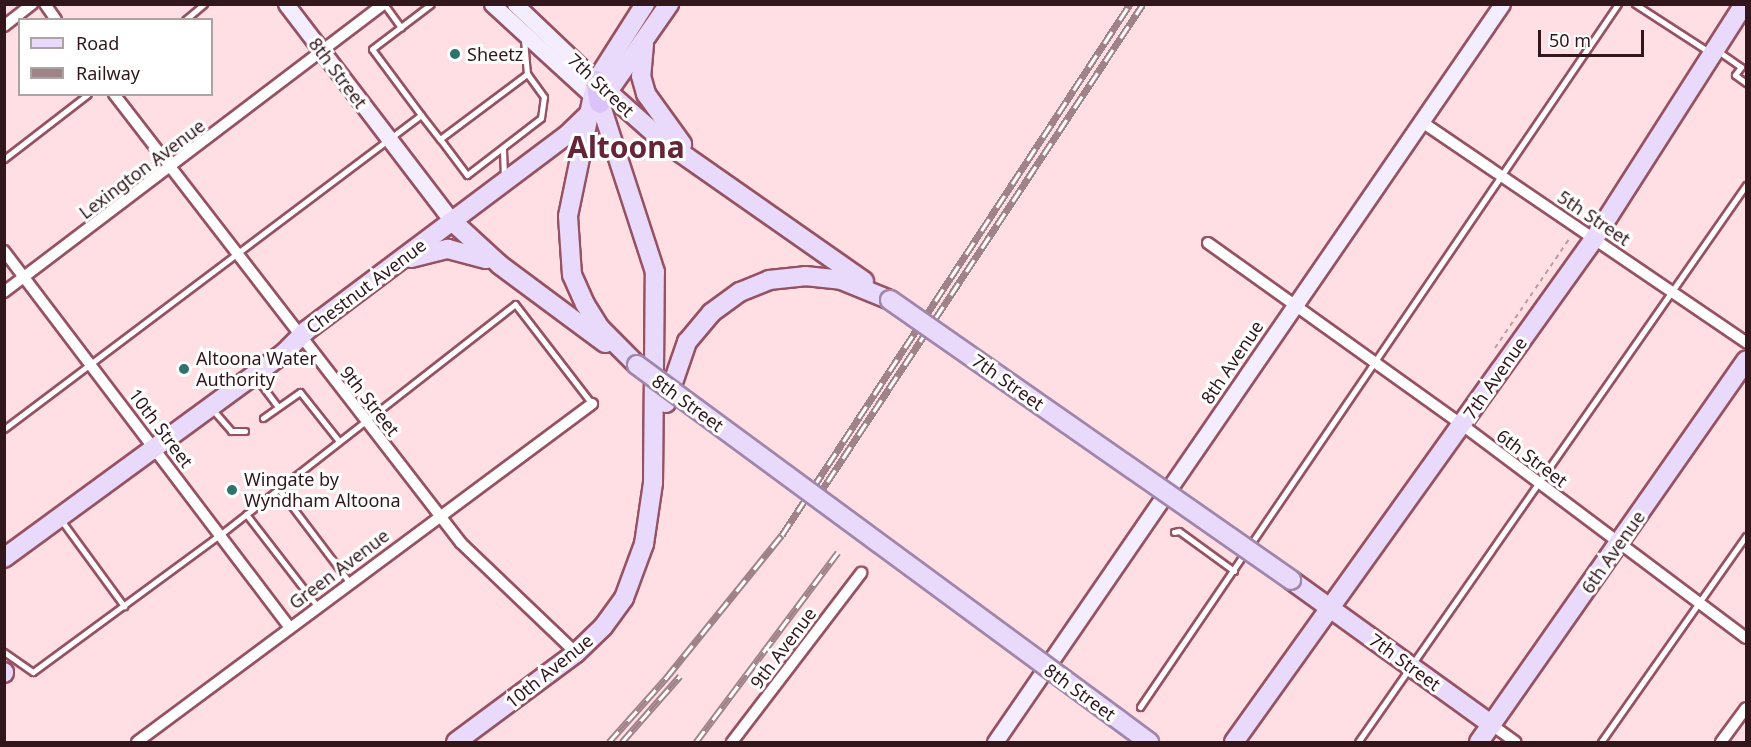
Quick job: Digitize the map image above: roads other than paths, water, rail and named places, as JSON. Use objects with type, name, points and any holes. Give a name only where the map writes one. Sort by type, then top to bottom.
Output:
[{"type":"main road","name":"Chestnut Avenue","points":[[597,97],[645,4]]},
{"type":"main road","name":"Chestnut Avenue","points":[[4,558],[254,375],[392,265],[504,182],[597,97],[645,40],[669,4]]},
{"type":"main road","name":"7th Avenue","points":[[1234,742],[1594,238],[1744,4]]},
{"type":"main road","points":[[645,40],[641,76],[653,109],[689,152],[723,182]]},
{"type":"main road","name":"7th Street","points":[[597,97],[723,182],[1291,580],[1492,725]]},
{"type":"main road","points":[[597,97],[568,216],[572,275],[600,328],[637,365]]},
{"type":"main road","points":[[597,97],[655,272],[653,483]]},
{"type":"main road","name":"8th Street","points":[[452,221],[500,265],[1149,742]]},
{"type":"main road","points":[[392,265],[448,249],[500,265]]},
{"type":"main road","points":[[653,483],[662,418],[673,375],[687,342],[711,313],[750,288],[769,280],[805,276],[841,280],[890,300]]},
{"type":"main road","name":"6th Avenue","points":[[1479,742],[1746,360]]},
{"type":"main road","name":"10th Avenue","points":[[456,742],[576,653],[624,598],[644,544],[653,483]]},
{"type":"street","points":[[4,26],[32,4]]},
{"type":"street","points":[[45,4],[55,18]]},
{"type":"street","name":"8th Street","points":[[286,4],[452,221]]},
{"type":"street","name":"Lexington Avenue","points":[[4,292],[171,169],[383,4]]},
{"type":"street","name":"7th Street","points":[[492,4],[597,97]]},
{"type":"street","name":"7th Street","points":[[514,4],[597,97]]},
{"type":"street","name":"8th Avenue","points":[[995,742],[1502,4]]},
{"type":"street","name":"9th Street","points":[[116,96],[299,337],[461,543],[576,653]]},
{"type":"street","name":"5th Street","points":[[1422,122],[1746,342]]},
{"type":"street","name":"6th Street","points":[[1208,243],[1461,424],[1746,638]]},
{"type":"street","name":"10th Street","points":[[4,251],[290,626]]},
{"type":"street","name":"Green Avenue","points":[[137,742],[316,606],[592,404]]},
{"type":"street","name":"9th Avenue","points":[[732,742],[861,573]]},
{"type":"street","points":[[1721,742],[1746,708]]},
{"type":"street","name":"7th Street","points":[[1492,725],[1515,742]]},
{"type":"lane","points":[[187,18],[204,4]]},
{"type":"lane","points":[[383,4],[401,27]]},
{"type":"lane","points":[[431,4],[372,49],[466,176],[542,118],[544,97],[527,74],[524,34]]},
{"type":"lane","points":[[1140,707],[1377,364],[1618,4]]},
{"type":"lane","points":[[1635,4],[1741,67],[1735,75],[1746,83]]},
{"type":"lane","points":[[440,139],[527,74]]},
{"type":"lane","points":[[4,159],[85,96]]},
{"type":"lane","points":[[4,429],[421,115]]},
{"type":"lane","points":[[503,149],[504,182]]},
{"type":"lane","points":[[1358,742],[1746,185]]},
{"type":"lane","points":[[4,652],[33,672],[221,534],[363,419],[515,304],[592,404]]},
{"type":"lane","points":[[254,375],[278,407]]},
{"type":"lane","points":[[263,418],[300,392],[338,440]]},
{"type":"lane","points":[[210,406],[231,430],[245,430]]},
{"type":"lane","points":[[278,488],[349,582]]},
{"type":"lane","points":[[246,514],[316,606]]},
{"type":"lane","points":[[60,517],[124,606]]},
{"type":"lane","points":[[1174,532],[1179,531],[1234,571]]},
{"type":"lane","points":[[1600,742],[1746,536]]},
{"type":"railway","points":[[609,742],[666,678],[782,535],[1130,4]]},
{"type":"railway","points":[[812,505],[1143,4]]},
{"type":"railway","points":[[696,742],[838,552]]},
{"type":"railway","points":[[622,742],[680,676]]},
{"type":"place","name":"Sheetz","points":[[455,54]]},
{"type":"place","name":"Altoona Water Authority","points":[[184,369]]},
{"type":"place","name":"Wingate by Wyndham Altoona","points":[[232,490]]},
{"type":"district","name":"Altoona","points":[[626,147]]}]
